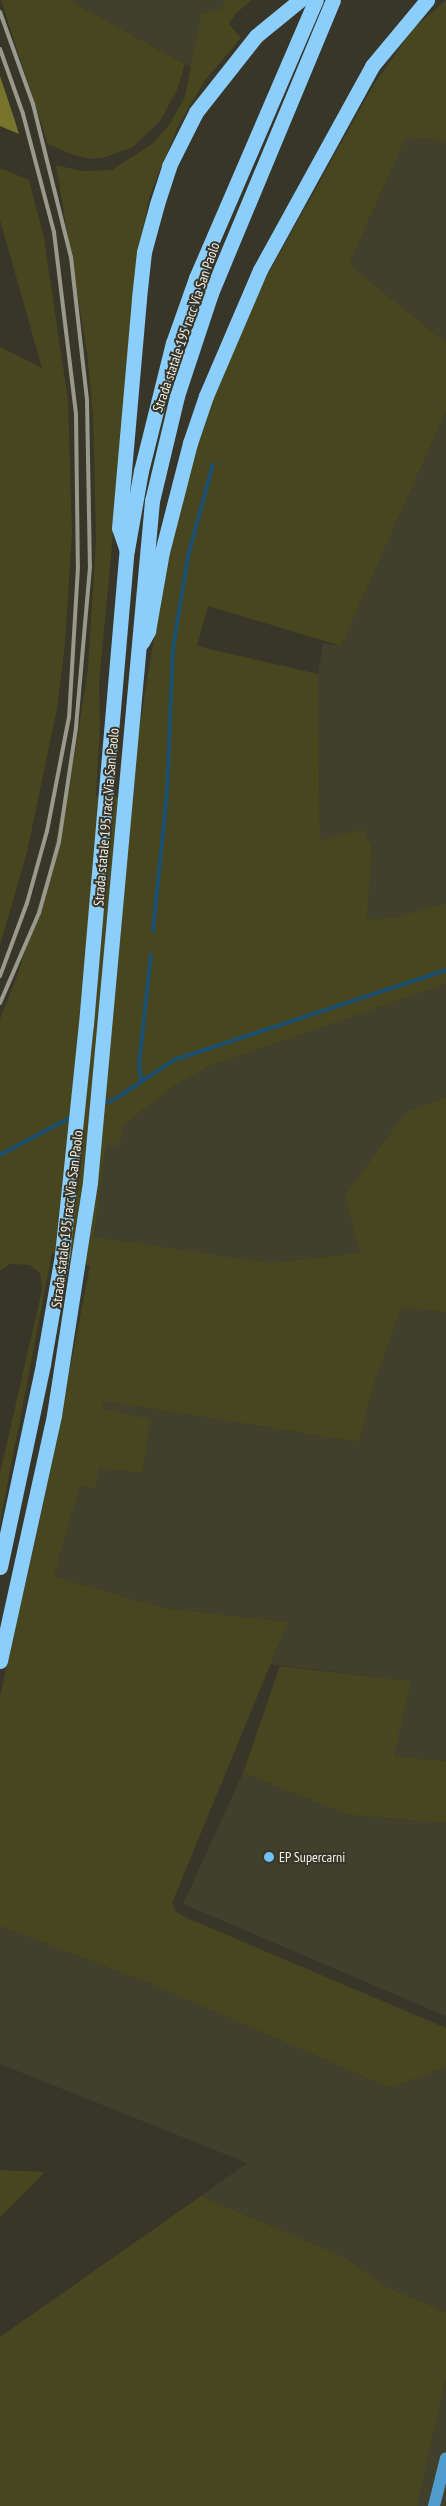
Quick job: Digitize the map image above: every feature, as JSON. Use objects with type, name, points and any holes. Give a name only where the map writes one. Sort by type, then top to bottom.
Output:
[{"type":"highway","points":[[126,550],[119,528],[144,252],[169,166],[196,112],[256,36],[300,0]]},
{"type":"highway","name":"Strada statale 195 racc Via San Paolo","points":[[0,1567],[43,1364],[62,1255],[73,1165],[126,550],[140,471],[174,343],[196,278],[316,0]]},
{"type":"highway","name":"Strada statale 195 racc Via San Paolo","points":[[0,1661],[54,1415],[80,1259],[104,1038],[136,652],[152,500],[177,396],[214,285],[333,0]]},
{"type":"highway","points":[[136,652],[148,632],[162,552],[190,443],[206,396],[260,270],[372,66],[427,0]]},
{"type":"main road","points":[[434,2506],[446,2458]]},
{"type":"shaded area","points":[[1,0],[69,0],[185,64],[177,90],[160,121],[133,147],[106,157],[92,159],[73,155],[48,144]]},
{"type":"shaded area","points":[[69,0],[225,0],[221,9],[201,14],[193,68]]},
{"type":"shaded area","points":[[225,0],[252,0],[236,13],[229,24],[241,38],[205,80],[178,126],[150,195],[141,237],[99,684],[100,724],[96,796],[133,797],[136,747],[170,543],[196,444],[216,386],[257,294],[373,86],[413,29],[446,0],[446,141],[406,137],[349,264],[446,343],[446,411],[341,646],[208,606],[197,646],[318,674],[320,840],[363,829],[372,848],[367,919],[392,918],[446,903],[446,984],[210,1066],[177,1084],[122,1126],[120,1145],[106,1145],[94,1237],[271,1263],[360,1253],[345,1196],[406,1112],[446,1097],[446,1312],[402,1307],[373,1387],[359,1442],[104,1401],[102,1409],[150,1419],[142,1473],[98,1468],[96,1488],[80,1486],[54,1576],[163,1608],[288,1622],[172,1903],[176,1912],[187,1918],[446,2028],[446,2067],[390,2088],[154,1985],[0,1926],[0,1697],[49,1477],[90,1266],[52,1253],[0,1523],[0,1473],[42,1290],[40,1273],[30,1265],[10,1264],[0,1271],[0,1019],[18,974],[51,862],[74,758],[88,670],[96,540],[93,416],[87,352],[56,165],[81,171],[112,170],[152,144],[169,125],[185,97],[201,14],[221,9]]},
{"type":"shaded area","points":[[0,76],[14,118],[19,134],[0,126]]},
{"type":"shaded area","points":[[406,137],[446,141],[446,343],[349,264]]},
{"type":"shaded area","points":[[0,168],[29,180],[44,238],[68,400],[72,533],[65,643],[57,709],[27,852],[0,945],[0,347],[42,368],[0,220]]},
{"type":"shaded area","points":[[446,411],[446,903],[392,918],[367,919],[372,848],[363,829],[320,841],[318,674],[323,643],[341,646]]},
{"type":"shaded area","points":[[446,984],[446,1097],[406,1112],[360,1253],[271,1263],[94,1238],[106,1144],[122,1126],[177,1084],[210,1066]]},
{"type":"shaded area","points":[[402,1307],[446,1312],[446,1761],[394,1756],[410,1681],[271,1664],[288,1622],[163,1608],[54,1576],[80,1486],[97,1468],[142,1472],[101,1409],[104,1401],[359,1442],[373,1387]]},
{"type":"shaded area","points":[[280,1666],[411,1681],[394,1756],[446,1761],[446,1823],[348,1815],[243,1773]]},
{"type":"shaded area","points":[[243,1773],[348,1815],[446,1823],[446,2016],[183,1904]]},
{"type":"shaded area","points":[[0,1926],[154,1985],[390,2088],[446,2067],[446,2312],[389,2288],[342,2256],[201,2196],[247,2163],[0,2064]]},
{"type":"shaded area","points":[[0,2170],[45,2172],[0,2217]]},
{"type":"shaded area","points":[[201,2196],[342,2256],[389,2288],[446,2312],[446,2378],[417,2506],[0,2506],[0,2337]]},
{"type":"shaded area","points":[[446,2378],[446,2506],[417,2506]]},
{"type":"waterway","points":[[153,931],[167,793],[173,648],[188,556],[213,464]]},
{"type":"waterway","points":[[142,1082],[139,1065],[151,955]]},
{"type":"waterway","points":[[100,1105],[115,1099],[174,1060],[446,970]]},
{"type":"waterway","points":[[0,1155],[73,1116]]},
{"type":"railway","points":[[0,12],[33,104],[71,257],[87,400],[90,567],[76,728],[59,842],[39,913],[0,1003]]},
{"type":"railway","points":[[0,49],[23,114],[54,232],[76,414],[78,567],[69,717],[47,831],[27,903],[0,976]]},
{"type":"place","name":"EP Supercarni","points":[[269,1857]]}]
